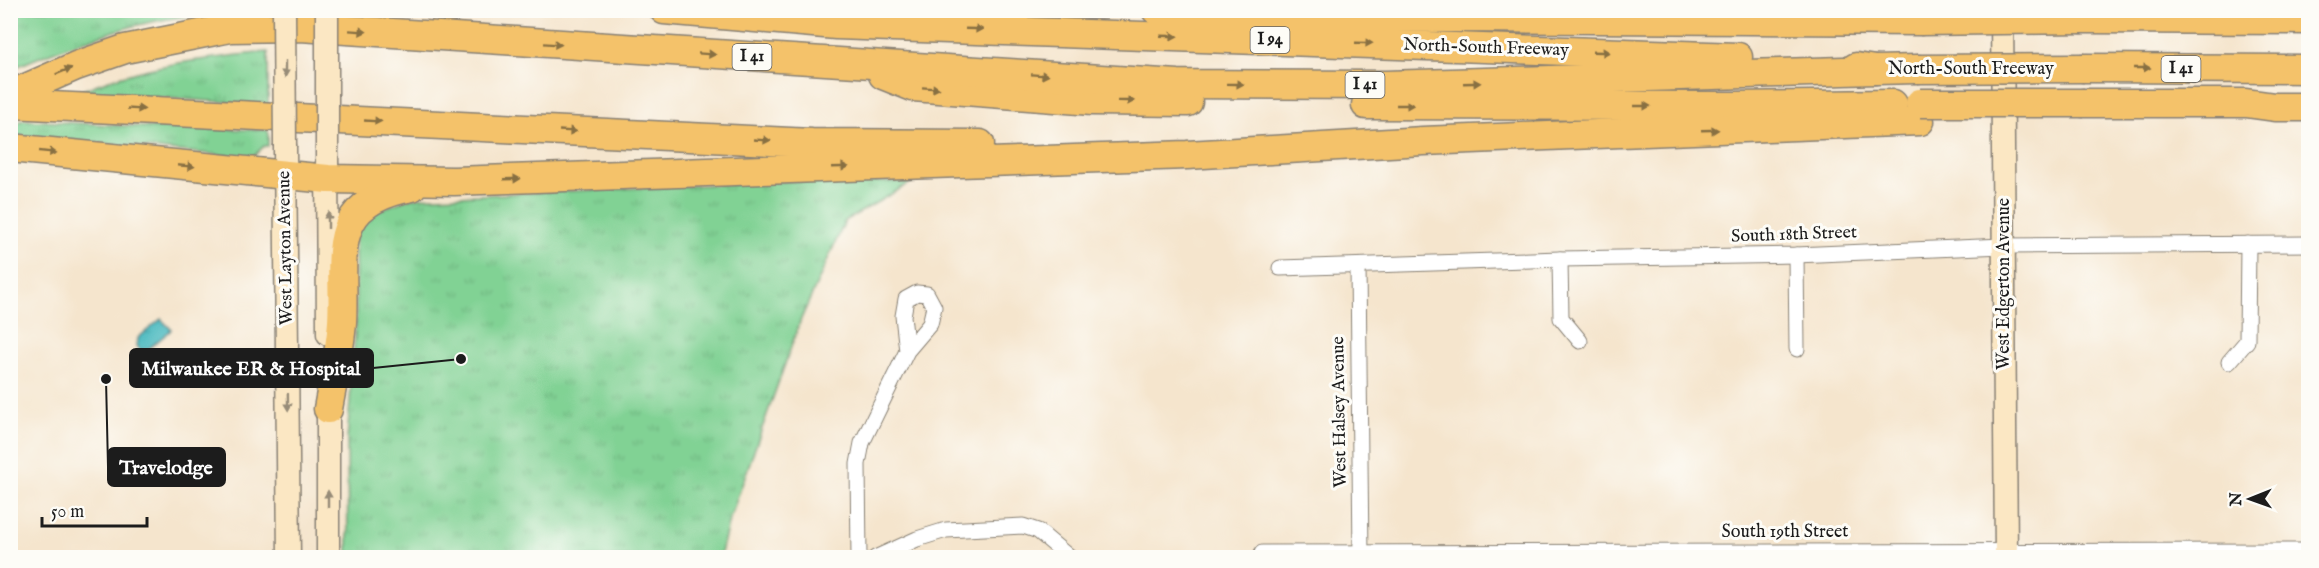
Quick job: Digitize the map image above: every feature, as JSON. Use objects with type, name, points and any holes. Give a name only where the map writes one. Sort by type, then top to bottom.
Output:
[{"type":"highway","name":"North-South Freeway","points":[[664,10],[836,25],[1806,59],[1875,70],[2308,69]]},
{"type":"highway","name":"North-South Freeway","points":[[1156,10],[1282,17],[1920,21],[2308,20]]},
{"type":"highway","name":"I 41","points":[[10,95],[76,66],[125,50],[230,28],[300,27],[1178,84],[1374,85],[1875,70]]},
{"type":"highway","points":[[856,64],[913,87],[1092,101],[1735,106],[1920,112]]},
{"type":"highway","points":[[10,148],[328,180],[454,181],[1187,155],[1920,112],[2246,103],[2275,107],[2308,107]]},
{"type":"highway","points":[[10,104],[812,143],[1423,141]]},
{"type":"highway","points":[[328,409],[342,323],[342,248],[345,234],[361,210],[387,193],[454,181]]},
{"type":"main road","name":"West Layton Avenue","points":[[284,10],[289,558]]},
{"type":"main road","points":[[327,10],[328,558]]},
{"type":"main road","name":"West Edgerton Avenue","points":[[2002,10],[2006,554]]},
{"type":"street","name":"South 18th Street","points":[[1280,268],[1560,259],[1796,255],[2003,246],[2308,243]]},
{"type":"street","points":[[2229,362],[2247,340],[2248,244]]},
{"type":"street","points":[[1796,255],[1797,349]]},
{"type":"street","points":[[1560,259],[1561,318],[1580,341]]},
{"type":"street","name":"West Halsey Avenue","points":[[1358,266],[1361,556]]},
{"type":"street","points":[[860,558],[858,464],[862,443],[907,351]]},
{"type":"street","points":[[875,558],[917,538],[946,530],[1000,526],[1023,526],[1038,531],[1069,557]]},
{"type":"street","name":"South 19th Street","points":[[1262,553],[1361,556],[2308,552]]},
{"type":"green space","points":[[11,10],[241,11],[204,14],[128,27],[68,46],[11,69]]},
{"type":"green space","points":[[268,52],[268,105],[78,92],[148,69]]},
{"type":"green space","points":[[23,120],[163,128],[268,130],[268,146],[264,146],[252,158],[11,135],[11,125]]},
{"type":"green space","points":[[796,181],[912,182],[845,221],[801,319],[728,524],[720,557],[348,558],[347,440],[356,322],[355,235],[365,215],[411,198]]},
{"type":"water","points":[[161,319],[171,329],[170,331],[148,349],[140,350],[137,346],[138,338]]},
{"type":"place","name":"Milwaukee ER & Hospital","points":[[461,359]]},
{"type":"place","name":"Travelodge","points":[[106,379]]}]
